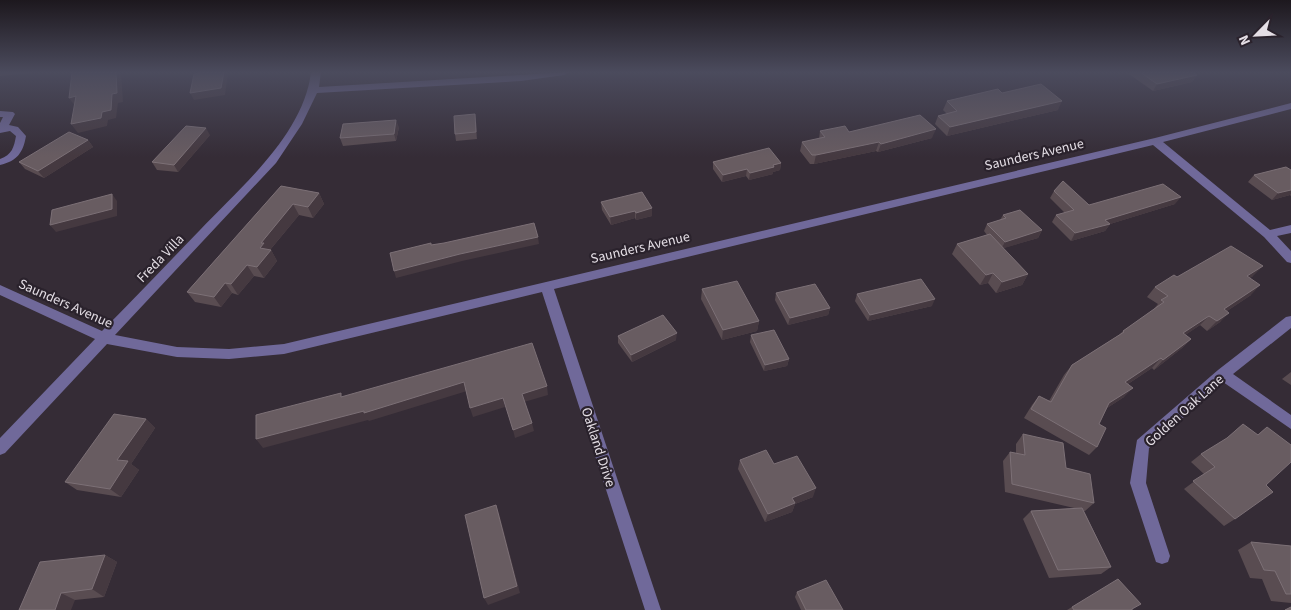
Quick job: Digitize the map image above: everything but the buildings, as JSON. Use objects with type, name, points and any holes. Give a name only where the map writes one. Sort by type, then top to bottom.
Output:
[{"type":"street","name":"Freda Villa","points":[[0,448],[272,161],[297,124],[309,100]]},
{"type":"street","name":"Saunders Avenue","points":[[0,290],[104,338],[177,352],[229,354],[284,349],[1155,141],[1291,106]]},
{"type":"street","points":[[0,162],[9,160],[18,153],[21,136],[19,132],[11,128],[1,129],[5,114]]},
{"type":"street","points":[[1155,141],[1268,234],[1291,259]]},
{"type":"street","points":[[1268,234],[1291,229]]},
{"type":"street","name":"Oakland Drive","points":[[546,285],[652,610]]},
{"type":"street","name":"Golden Oak Lane","points":[[1162,556],[1138,483],[1142,445],[1223,374],[1291,321]]},
{"type":"street","points":[[1223,374],[1291,423]]}]
